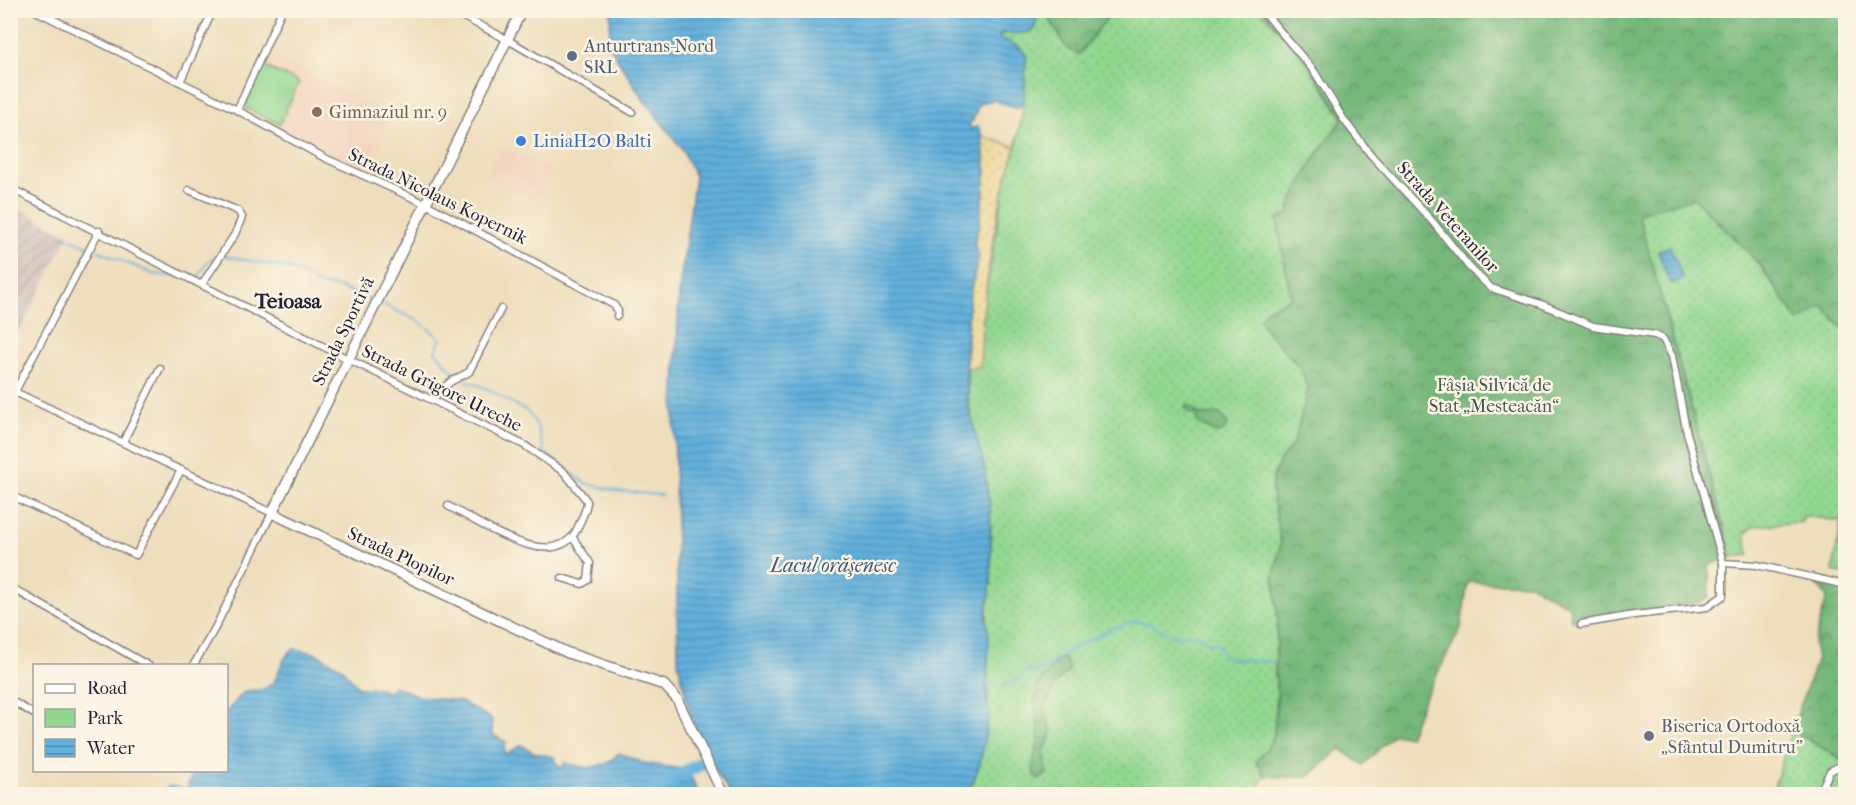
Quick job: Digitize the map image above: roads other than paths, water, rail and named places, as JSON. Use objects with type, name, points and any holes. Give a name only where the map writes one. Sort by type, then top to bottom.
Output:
[{"type":"street","name":"Strada Nicolaus Kopernik","points":[[34,10],[237,110],[325,158],[426,204],[614,305],[618,311],[617,316]]},
{"type":"street","points":[[180,82],[213,10]]},
{"type":"street","points":[[237,110],[282,10]]},
{"type":"street","points":[[450,10],[508,40],[632,112]]},
{"type":"street","name":"Strada Sportivă","points":[[194,664],[215,628],[522,10]]},
{"type":"street","name":"Strada Veteranilor","points":[[1262,10],[1314,71],[1344,120],[1371,155],[1432,221],[1470,268],[1491,288],[1541,304],[1593,326],[1655,335],[1663,339],[1671,356],[1686,429],[1723,563],[1723,596],[1714,605],[1581,624]]},
{"type":"street","name":"Strada Grigore Ureche","points":[[10,188],[524,445],[564,472],[587,501],[573,538]]},
{"type":"street","points":[[189,190],[238,211],[242,217],[235,234],[202,284]]},
{"type":"street","points":[[10,401],[99,231]]},
{"type":"street","points":[[432,399],[450,382],[469,372],[501,309]]},
{"type":"street","points":[[123,442],[160,368]]},
{"type":"street","name":"Strada Plopilor","points":[[15,392],[558,648],[664,685],[677,699],[723,795]]},
{"type":"street","points":[[10,495],[136,555],[181,470]]},
{"type":"street","points":[[448,506],[524,544],[547,549],[562,547],[573,538],[590,563],[588,580],[582,584],[562,578]]},
{"type":"street","points":[[1723,563],[1757,565],[1845,585]]},
{"type":"street","points":[[10,587],[145,664]]},
{"type":"street","points":[[10,700],[33,713]]},
{"type":"street","points":[[1819,795],[1830,771],[1845,763]]},
{"type":"water","name":"Lacul orăşenesc","points":[[611,11],[1039,11],[1034,29],[1025,33],[1002,33],[999,37],[1019,47],[1026,55],[1024,103],[1018,108],[993,100],[979,104],[973,121],[969,123],[971,129],[978,126],[982,136],[986,172],[979,227],[974,244],[979,256],[970,293],[965,359],[968,405],[984,465],[990,508],[991,583],[986,615],[989,637],[986,694],[989,713],[980,763],[970,789],[965,794],[730,794],[705,752],[690,714],[678,662],[674,409],[679,292],[695,176],[681,148],[643,99],[613,52],[609,40]]},
{"type":"water","points":[[1670,246],[1683,279],[1670,284],[1658,251]]},
{"type":"water","points":[[294,649],[315,653],[341,667],[359,688],[380,688],[386,693],[395,686],[418,696],[460,701],[492,719],[493,735],[506,742],[504,750],[506,755],[521,745],[535,753],[554,757],[560,769],[565,763],[588,768],[608,763],[619,753],[643,763],[686,771],[699,794],[159,794],[170,786],[187,789],[193,772],[228,772],[228,710],[245,691],[269,686],[276,678],[289,653]]},
{"type":"waterway","points":[[60,234],[90,247]]},
{"type":"waterway","points":[[97,250],[153,274],[176,276]]},
{"type":"waterway","points":[[225,256],[287,268],[303,274],[319,285],[334,286],[370,299]]},
{"type":"waterway","points":[[198,278],[207,262],[213,257]]},
{"type":"waterway","points":[[383,304],[420,322],[441,339],[435,351],[457,376]]},
{"type":"waterway","points":[[467,381],[488,389],[528,412],[537,425],[544,452],[585,483],[617,491],[661,495]]},
{"type":"waterway","points":[[1002,686],[1013,682],[1027,671],[1042,671],[1063,654],[1110,629],[1136,621],[1153,625],[1172,636],[1190,633],[1219,646],[1222,654],[1230,659],[1273,662]]},
{"type":"waterway","points":[[986,682],[996,686]]},
{"type":"waterway","points":[[646,794],[709,759],[714,752]]},
{"type":"place","name":"Anturtrans-Nord SRL","points":[[572,56]]},
{"type":"place","name":"Gimnaziul nr. 9","points":[[317,112]]},
{"type":"place","name":"LiniaH2O Balti","points":[[521,141]]},
{"type":"place","name":"Biserica Ortodoxă „Sfântul Dumitru”","points":[[1649,736]]},
{"type":"district","name":"Teioasa","points":[[288,301]]},
{"type":"park label","name":"Fâșia Silvică de Stat „Mesteacăn“","points":[[1494,395]]}]
